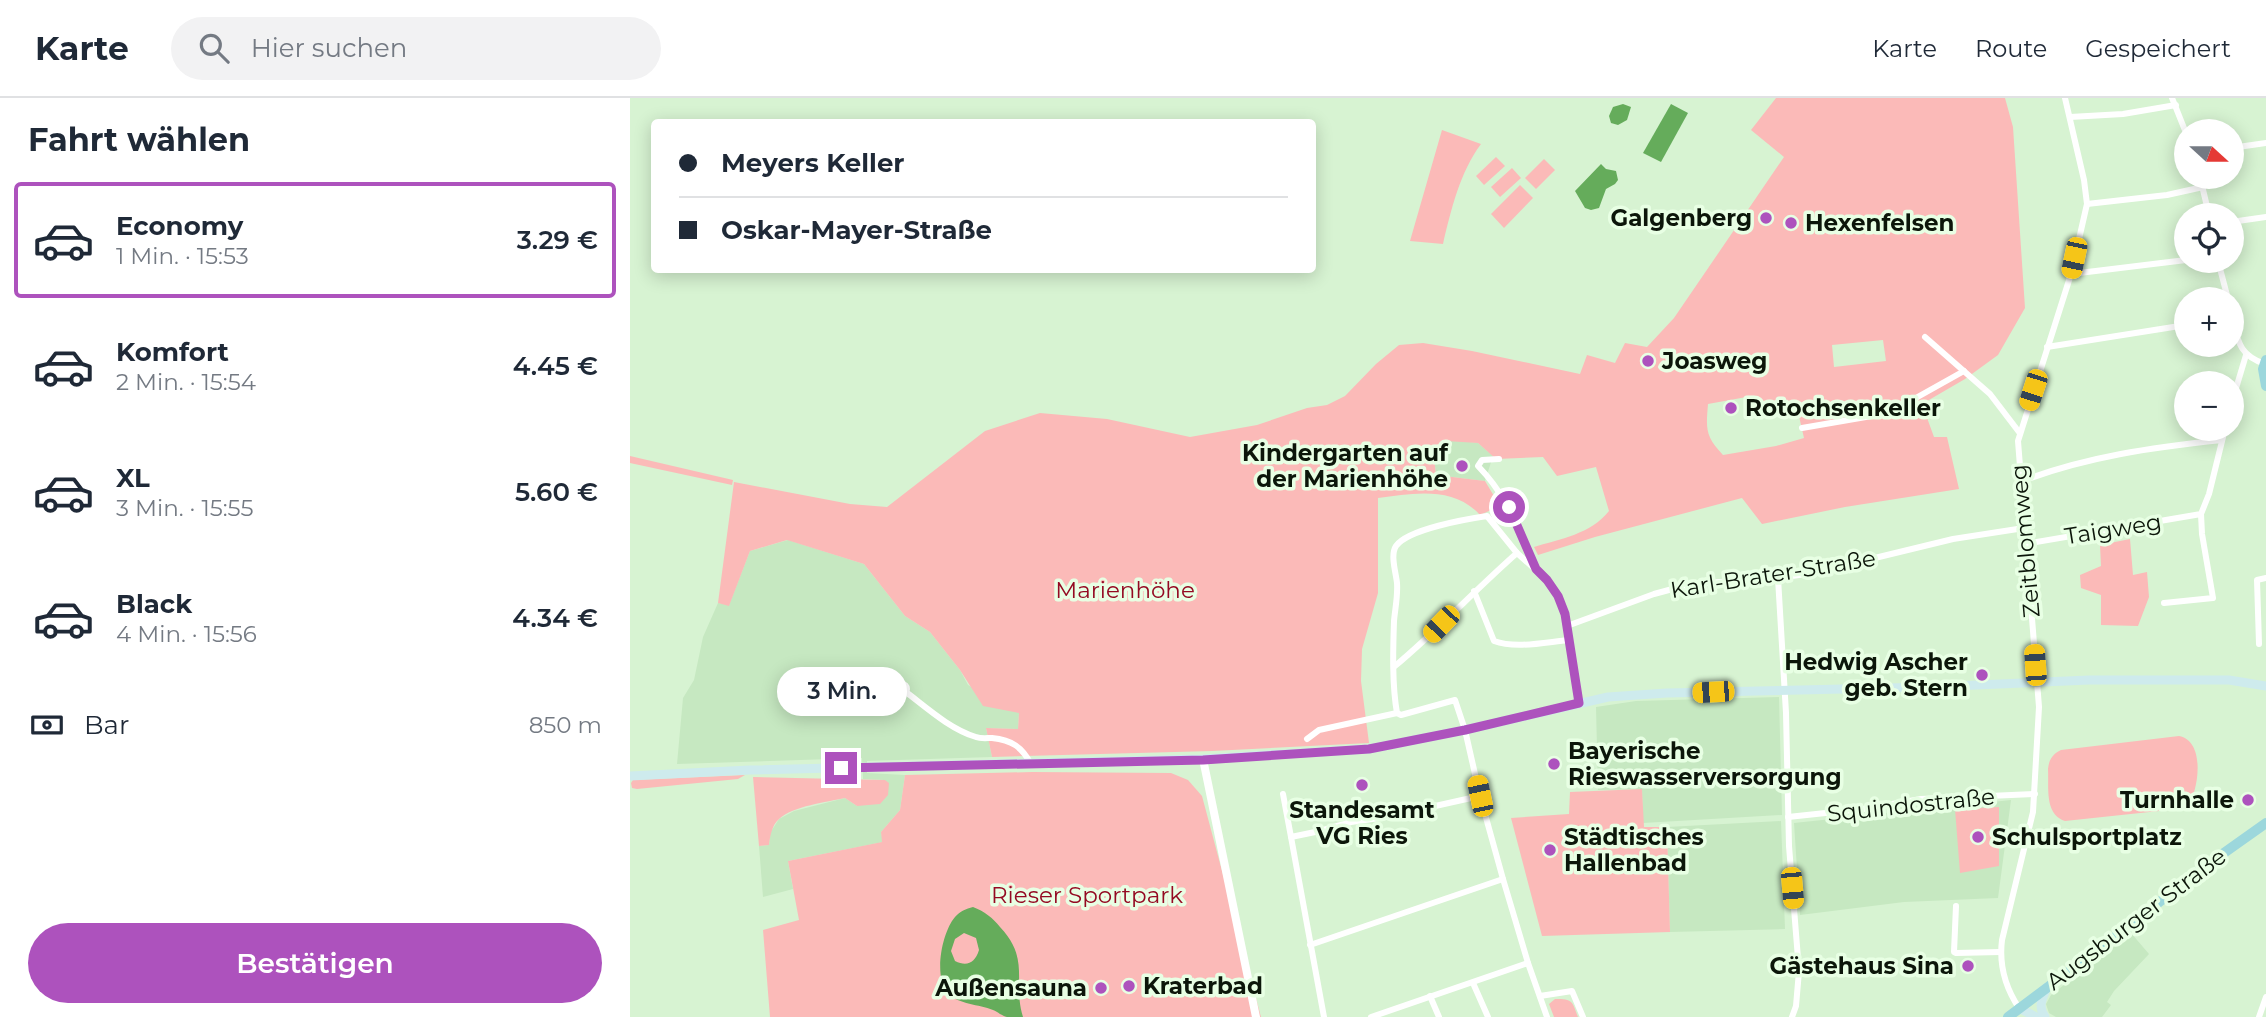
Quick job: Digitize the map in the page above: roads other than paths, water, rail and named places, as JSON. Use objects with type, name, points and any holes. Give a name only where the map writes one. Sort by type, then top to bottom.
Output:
[{"type":"main road","points":[[2265,362],[2263,373],[2266,386]]},
{"type":"main road","points":[[630,776],[739,770],[1203,760],[1369,749],[1608,697],[2038,682],[2230,680],[2250,681],[2266,686]]},
{"type":"main road","name":"Augsburger Straße","points":[[2008,1017],[2266,822]]},
{"type":"main road","points":[[2045,1017],[2040,1004],[2047,987]]},
{"type":"main road","points":[[2019,1008],[2036,1017]]},
{"type":"street","points":[[2065,98],[2087,204],[2194,189]]},
{"type":"street","points":[[2070,117],[2123,114],[2174,101],[2181,119]]},
{"type":"street","points":[[2244,146],[2266,143]]},
{"type":"street","name":"Zeitblomweg","points":[[2000,952],[2025,849],[2035,794],[2038,682],[2035,673],[2020,482],[2019,432],[2071,274],[2087,204]]},
{"type":"street","points":[[2244,220],[2266,217]]},
{"type":"street","points":[[2071,274],[2174,261]]},
{"type":"street","points":[[2047,347],[2174,327]]},
{"type":"street","points":[[1802,428],[1889,414],[1964,371],[1925,337]]},
{"type":"street","points":[[2244,352],[2265,362]]},
{"type":"street","points":[[2241,371],[2246,355]]},
{"type":"street","name":"Zeitblomweg","points":[[1964,371],[1990,394],[2019,432]]},
{"type":"street","points":[[2020,482],[2045,472],[2107,457],[2213,441]]},
{"type":"street","points":[[2164,603],[2213,598],[2201,514],[2209,494],[2222,441]]},
{"type":"street","points":[[1499,459],[1482,460],[1478,466],[1502,494],[1536,569]]},
{"type":"street","name":"Taigweg","points":[[2025,544],[2201,514]]},
{"type":"street","points":[[1397,713],[1393,692],[1397,587],[1393,552],[1396,545],[1406,538],[1443,524],[1488,516],[1517,552],[1547,580],[1558,596],[1565,614],[1579,703]]},
{"type":"street","name":"Karl-Brater-Straße","points":[[1567,626],[1654,594],[1691,584],[1813,573],[1953,540],[2024,528]]},
{"type":"street","points":[[1395,666],[1426,640],[1517,552]]},
{"type":"street","points":[[1779,578],[1788,817],[1799,971],[1796,1006],[1792,1017]]},
{"type":"street","points":[[2259,644],[2257,580],[2266,578]]},
{"type":"street","points":[[1474,591],[1494,641],[1501,644],[1569,640]]},
{"type":"street","points":[[906,692],[952,725],[977,737],[995,738],[1017,744],[1031,764]]},
{"type":"street","points":[[1307,739],[1319,730],[1397,713],[1401,715],[1455,700],[1503,879],[1547,1017]]},
{"type":"street","points":[[1203,760],[1256,1017]]},
{"type":"street","points":[[1283,794],[1324,1017]]},
{"type":"street","name":"Squindostraße","points":[[1788,817],[1921,800],[2035,794]]},
{"type":"street","points":[[1291,837],[1480,796]]},
{"type":"street","points":[[1310,945],[1503,879]]},
{"type":"street","points":[[1956,906],[1954,952],[2000,952],[2005,977],[2019,1008]]},
{"type":"street","points":[[1371,1017],[1389,1014],[1430,996],[1528,963]]},
{"type":"street","points":[[1473,983],[1488,1017]]},
{"type":"street","points":[[1540,996],[1572,991],[1583,1017]]},
{"type":"street","points":[[1430,996],[1439,1017]]},
{"type":"street","points":[[2259,1017],[2266,997]]},
{"type":"place","name":"Galgenberg","points":[[1766,218]]},
{"type":"place","name":"Hexenfelsen","points":[[1791,223]]},
{"type":"place","name":"Joasweg","points":[[1648,361]]},
{"type":"place","name":"Rotochsenkeller","points":[[1731,408]]},
{"type":"place","name":"Kindergarten auf der Marienhöhe","points":[[1462,466]]},
{"type":"place","name":"Hedwig Ascher geb. Stern","points":[[1982,675]]},
{"type":"place","name":"Bayerische Rieswasserversorgung","points":[[1554,764]]},
{"type":"place","name":"Standesamt VG Ries","points":[[1362,785]]},
{"type":"place","name":"Turnhalle","points":[[2248,800]]},
{"type":"place","name":"Schulsportplatz","points":[[1978,837]]},
{"type":"place","name":"Städtisches Hallenbad","points":[[1550,850]]},
{"type":"place","name":"Gästehaus Sina","points":[[1968,966]]},
{"type":"place","name":"Kraterbad","points":[[1129,986]]},
{"type":"place","name":"Außensauna","points":[[1101,988]]},
{"type":"park label","name":"Marienhöhe","points":[[1125,590]]},
{"type":"park label","name":"Rieser Sportpark","points":[[1087,895]]}]
